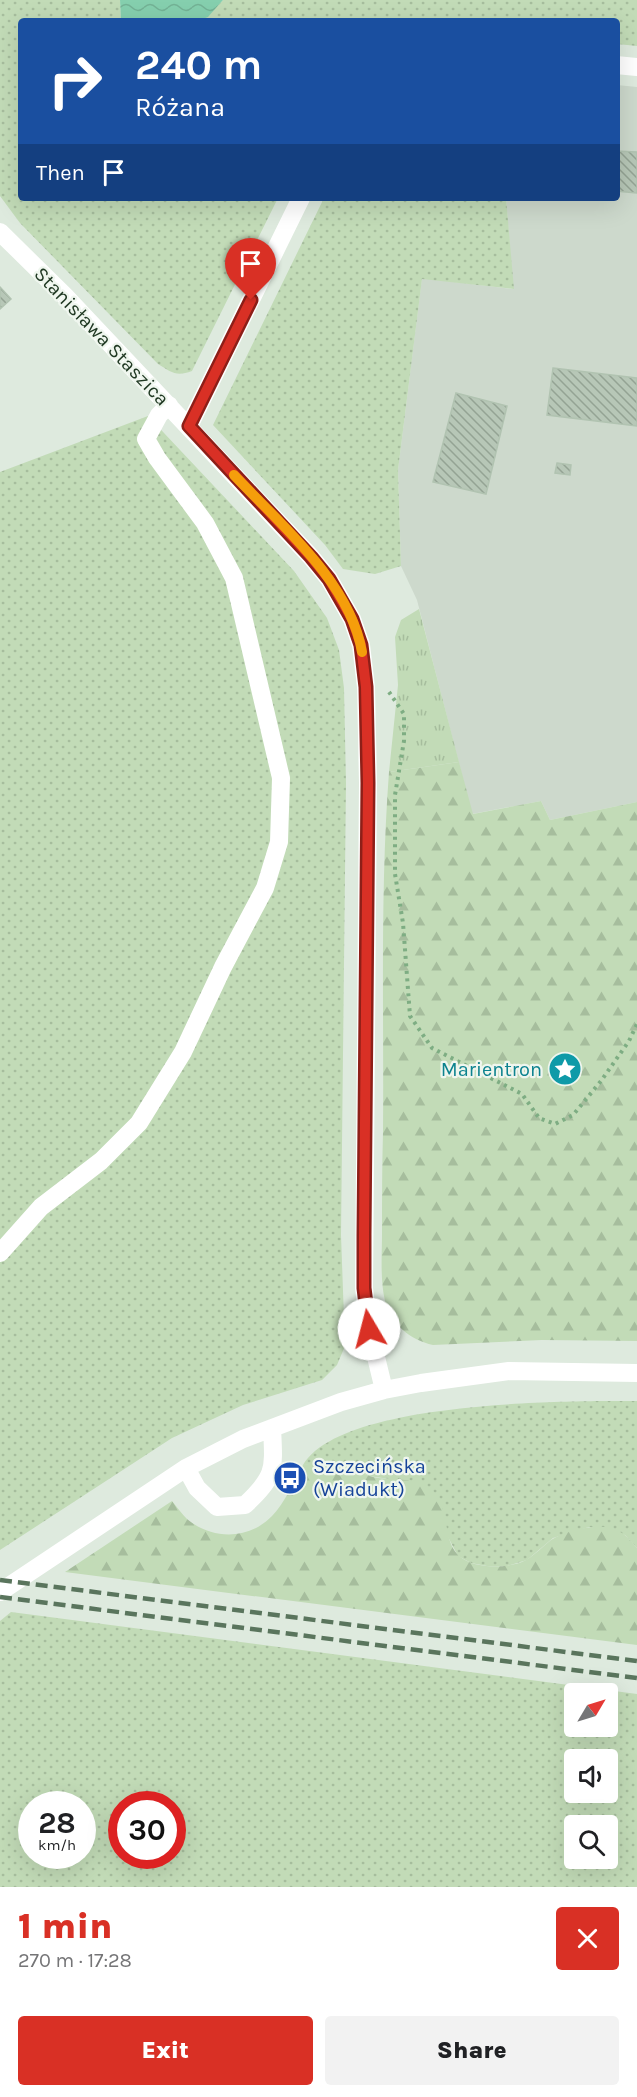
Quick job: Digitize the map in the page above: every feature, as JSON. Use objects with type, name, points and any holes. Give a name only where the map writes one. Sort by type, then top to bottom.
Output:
[{"type":"street","points":[[620,65],[637,67]]},
{"type":"street","points":[[189,426],[300,201]]},
{"type":"street","name":"Stanisława Staszica","points":[[0,232],[65,296],[317,564],[346,608],[361,645],[366,687],[368,783],[364,1288],[369,1329],[384,1390]]},
{"type":"street","points":[[0,1252],[41,1207],[101,1161],[139,1123],[183,1052],[223,967],[265,888],[279,842],[280,778],[234,578],[206,523],[157,458],[146,439],[159,415],[169,405]]},
{"type":"street","points":[[0,1592],[186,1468],[243,1439],[341,1402],[384,1390],[509,1371],[637,1373]]},
{"type":"street","points":[[186,1468],[197,1488],[217,1507],[245,1505],[263,1488],[273,1466],[272,1428]]},
{"type":"path","points":[[385,687],[404,714],[404,741],[395,795],[395,874],[403,923],[410,1016],[432,1048],[522,1094],[539,1118],[555,1124],[573,1115],[628,1041],[637,1024]]},
{"type":"shaded area","points":[[620,85],[637,87],[637,802],[550,820],[541,801],[472,814],[417,600],[401,566],[398,470],[422,278],[513,289],[506,201],[620,201]]},
{"type":"green space","points":[[0,0],[120,0],[121,18],[18,18],[18,201],[277,201],[192,371],[178,374],[158,364],[20,223],[0,196]]},
{"type":"green space","points":[[223,0],[637,0],[637,46],[620,44],[620,18],[204,18]]},
{"type":"green space","points":[[323,201],[506,201],[514,289],[422,279],[398,470],[401,566],[375,574],[343,569],[325,545],[213,425]]},
{"type":"green space","points":[[148,416],[294,571],[327,618],[339,650],[344,688],[346,783],[341,1235],[345,1346],[337,1365],[322,1380],[243,1405],[172,1438],[0,1550],[0,472]]},
{"type":"green space","points":[[419,609],[459,762],[389,772],[398,685],[395,637],[401,620]]},
{"type":"green space","points":[[459,762],[473,814],[541,801],[550,820],[637,802],[637,1341],[542,1340],[433,1345],[403,1330],[392,1317],[385,1301],[382,1284],[383,952],[384,862],[389,772]]},
{"type":"green space","points":[[637,1401],[637,1548],[625,1535],[589,1527],[553,1538],[527,1560],[507,1566],[471,1563],[458,1556],[448,1537],[403,1481],[369,1476],[346,1465],[333,1463],[303,1465],[323,1445],[355,1430],[395,1419],[486,1406]]},
{"type":"green space","points":[[321,1462],[345,1465],[373,1477],[413,1481],[427,1486],[440,1502],[452,1547],[459,1556],[469,1562],[486,1566],[512,1565],[522,1562],[557,1536],[574,1530],[602,1527],[620,1532],[637,1548],[637,1645],[65,1572],[172,1501],[187,1519],[208,1531],[230,1534],[253,1530],[277,1511],[303,1465]]},
{"type":"green space","points":[[11,1612],[564,1684],[564,1737],[618,1737],[618,1692],[637,1694],[637,1887],[0,1887],[0,1621]]},
{"type":"water","points":[[120,0],[223,0],[205,18],[121,18]]},
{"type":"building","points":[[620,151],[637,152],[637,193],[620,191]]},
{"type":"building","points":[[0,287],[11,299],[0,309]]},
{"type":"building","points":[[553,368],[637,378],[637,426],[547,415]]},
{"type":"building","points":[[456,393],[507,406],[486,494],[433,482]]},
{"type":"building","points":[[557,463],[571,465],[570,475],[555,473]]},
{"type":"railway","points":[[0,1580],[637,1661]]},
{"type":"railway","points":[[0,1597],[637,1678]]},
{"type":"slow traffic","points":[[234,475],[329,579],[352,619],[362,652]]},
{"type":"place","name":"Marientron","points":[[565,1069]]},
{"type":"place","name":"Szczecińska (Wiadukt)","points":[[290,1478]]},
{"type":"route","points":[[251,300],[189,426],[329,579],[346,608],[361,645],[366,687],[368,783],[364,1288],[369,1329]]}]
